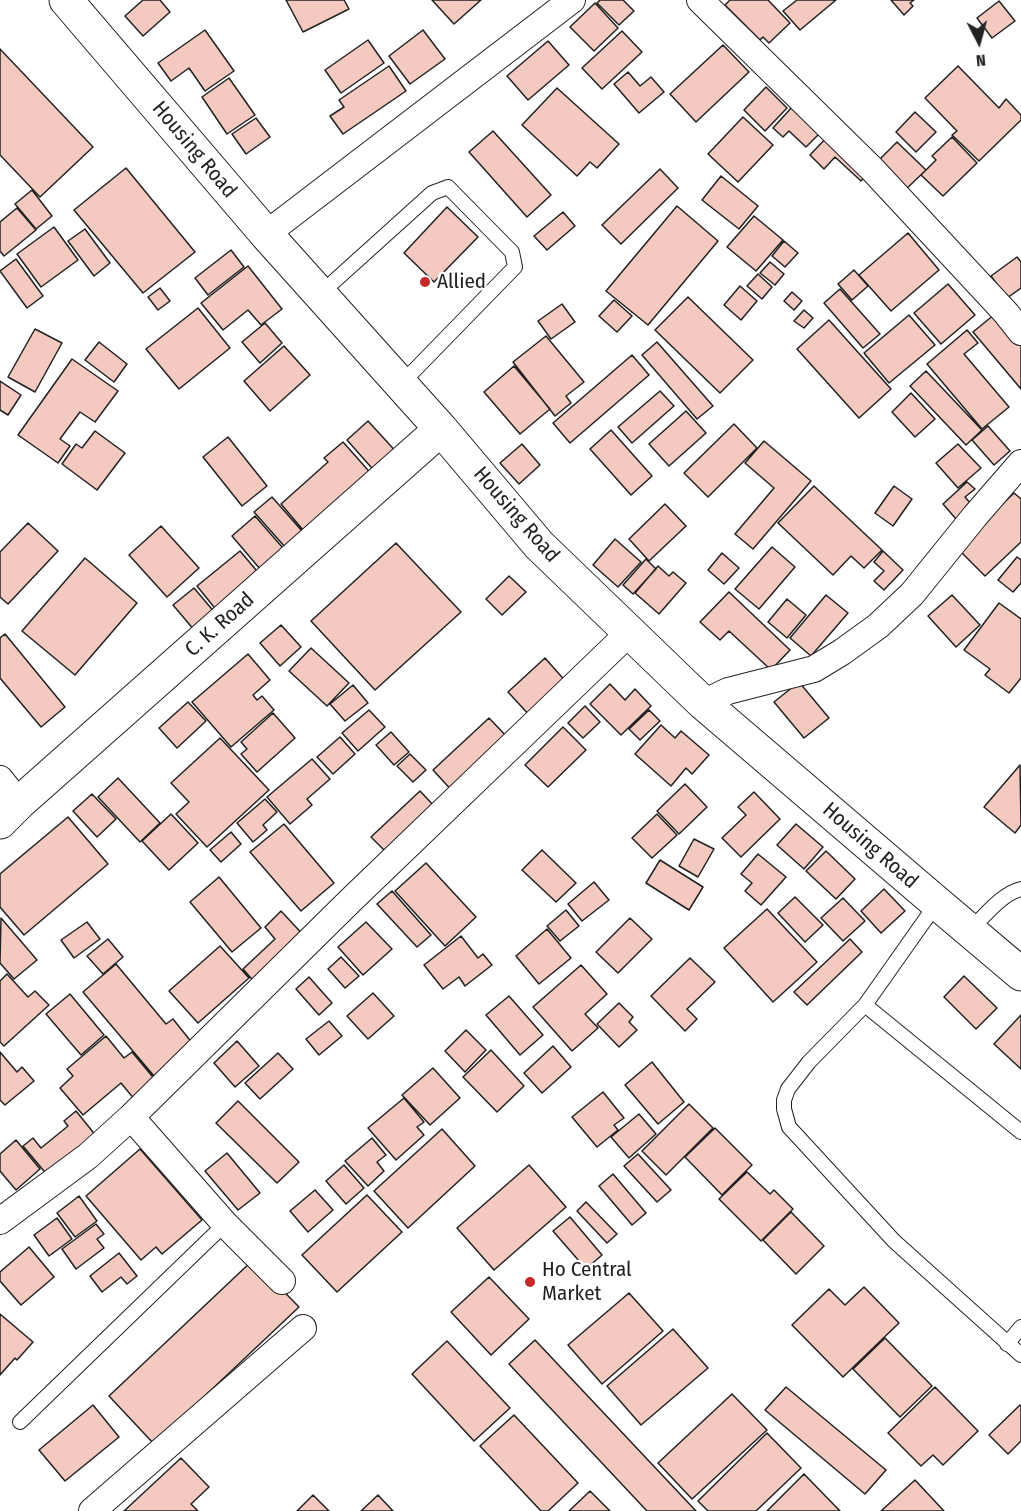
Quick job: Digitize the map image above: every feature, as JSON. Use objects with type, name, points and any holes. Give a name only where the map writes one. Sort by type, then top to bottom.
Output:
[{"type":"street","name":"Housing Road","points":[[66,0],[266,234],[441,429],[539,545],[703,704],[1021,974]]},
{"type":"street","points":[[266,234],[572,0]]},
{"type":"street","points":[[700,0],[873,170],[1021,332]]},
{"type":"street","name":"C. K. Road","points":[[6,801],[441,429]]},
{"type":"street","points":[[703,704],[728,691],[814,669],[878,626],[912,594],[1021,463]]},
{"type":"street","points":[[0,1221],[88,1156],[131,1117],[351,900],[629,633]]},
{"type":"street","points":[[131,1117],[225,1224],[282,1281]]},
{"type":"street","points":[[92,1511],[303,1328]]},
{"type":"lane","points":[[320,294],[432,193],[448,187],[512,252],[515,267],[401,384]]},
{"type":"lane","points":[[969,931],[1013,891],[1021,889]]},
{"type":"lane","points":[[937,903],[865,1005],[809,1062],[788,1089],[783,1100],[783,1109],[789,1127],[894,1241],[1021,1355]]},
{"type":"lane","points":[[865,1005],[1021,1132]]},
{"type":"lane","points":[[21,1422],[225,1224]]},
{"type":"lane","points":[[1007,1344],[1021,1327]]},
{"type":"building","points":[[143,0],[160,0],[170,12],[143,36],[125,16]]},
{"type":"building","points":[[286,0],[344,0],[349,9],[303,32]]},
{"type":"building","points":[[432,0],[481,0],[454,24]]},
{"type":"building","points":[[600,0],[623,0],[634,11],[619,25],[597,3]]},
{"type":"building","points":[[730,0],[768,0],[790,23],[769,43],[763,37],[760,40],[725,5]]},
{"type":"building","points":[[797,0],[836,0],[800,30],[783,11]]},
{"type":"building","points":[[891,0],[914,0],[910,3],[913,6],[904,15]]},
{"type":"building","points":[[999,1],[1015,21],[992,38],[977,18]]},
{"type":"building","points":[[595,3],[618,28],[594,51],[570,27]]},
{"type":"building","points":[[205,30],[234,71],[205,91],[189,68],[171,81],[158,63]]},
{"type":"building","points":[[423,30],[445,59],[410,84],[389,56]]},
{"type":"building","points":[[622,31],[642,52],[602,89],[582,68]]},
{"type":"building","points":[[368,40],[384,63],[341,93],[325,70]]},
{"type":"building","points":[[548,41],[569,65],[528,100],[507,76]]},
{"type":"building","points":[[723,45],[749,72],[696,122],[670,94]]},
{"type":"building","points":[[0,49],[93,147],[40,197],[0,155]]},
{"type":"building","points":[[389,66],[406,91],[343,134],[330,116],[344,107],[339,100]]},
{"type":"building","points":[[958,66],[999,108],[1006,99],[1021,115],[1021,120],[979,161],[952,135],[957,131],[925,98]]},
{"type":"building","points":[[628,72],[640,86],[651,77],[664,92],[639,113],[614,84]]},
{"type":"building","points":[[229,78],[255,115],[227,134],[202,97]]},
{"type":"building","points":[[766,87],[787,108],[765,131],[744,110]]},
{"type":"building","points":[[557,88],[619,144],[597,168],[590,162],[577,176],[522,125]]},
{"type":"building","points":[[793,106],[820,133],[806,147],[789,131],[783,137],[773,128]]},
{"type":"building","points":[[915,112],[936,132],[916,152],[896,132]]},
{"type":"building","points":[[743,117],[773,145],[738,182],[708,154]]},
{"type":"building","points":[[256,118],[270,137],[246,154],[232,134]]},
{"type":"building","points":[[493,131],[551,195],[527,217],[469,152]]},
{"type":"building","points":[[830,134],[869,172],[861,181],[835,157],[824,169],[810,155]]},
{"type":"building","points":[[952,137],[977,163],[943,196],[921,175],[936,160],[932,156]]},
{"type":"building","points":[[897,142],[926,170],[903,192],[875,164]]},
{"type":"building","points":[[126,168],[195,252],[143,293],[74,210]]},
{"type":"building","points":[[660,169],[678,188],[621,244],[602,225]]},
{"type":"building","points":[[721,176],[758,206],[739,229],[702,200]]},
{"type":"building","points":[[32,190],[52,216],[36,229],[15,204]]},
{"type":"building","points":[[677,206],[718,241],[648,325],[606,291]]},
{"type":"building","points":[[447,207],[478,237],[434,282],[404,253]]},
{"type":"building","points":[[17,208],[36,230],[4,256],[0,251],[0,222]]},
{"type":"building","points":[[563,212],[575,226],[547,250],[534,236]]},
{"type":"building","points":[[754,216],[783,240],[756,271],[727,247]]},
{"type":"building","points":[[54,227],[78,260],[41,287],[17,254]]},
{"type":"building","points":[[85,229],[110,263],[94,276],[68,241]]},
{"type":"building","points":[[908,233],[939,270],[891,311],[859,275]]},
{"type":"building","points":[[784,241],[798,253],[785,267],[772,256]]},
{"type":"building","points":[[231,250],[244,267],[208,295],[195,278]]},
{"type":"building","points":[[1017,257],[1021,262],[1021,288],[1007,298],[991,276]]},
{"type":"building","points":[[16,259],[43,296],[27,308],[0,271]]},
{"type":"building","points":[[770,262],[784,274],[775,285],[760,273]]},
{"type":"building","points":[[248,266],[282,309],[261,325],[248,310],[223,330],[201,303]]},
{"type":"building","points":[[854,270],[868,286],[852,300],[838,284]]},
{"type":"building","points":[[758,274],[772,287],[762,299],[747,286]]},
{"type":"building","points":[[948,284],[975,315],[941,344],[914,313]]},
{"type":"building","points":[[740,286],[757,301],[741,320],[724,305]]},
{"type":"building","points":[[160,288],[170,301],[158,310],[148,297]]},
{"type":"building","points":[[840,289],[880,334],[863,348],[824,303]]},
{"type":"building","points":[[792,292],[802,301],[794,310],[784,301]]},
{"type":"building","points":[[688,297],[753,360],[720,393],[655,330]]},
{"type":"building","points":[[614,300],[632,316],[617,332],[599,316]]},
{"type":"building","points":[[562,304],[575,322],[551,339],[538,321]]},
{"type":"building","points":[[198,308],[230,348],[179,389],[146,349]]},
{"type":"building","points":[[804,310],[813,318],[804,328],[794,321]]},
{"type":"building","points":[[995,314],[1021,346],[1021,389],[973,332]]},
{"type":"building","points":[[909,315],[935,345],[889,383],[864,353]]},
{"type":"building","points":[[829,320],[891,389],[859,418],[797,349]]},
{"type":"building","points":[[265,323],[282,343],[260,363],[242,342]]},
{"type":"building","points":[[35,329],[62,343],[35,392],[8,377]]},
{"type":"building","points":[[967,330],[978,343],[964,354],[1009,407],[982,429],[927,364]]},
{"type":"building","points":[[546,336],[584,382],[566,396],[571,403],[555,416],[513,362]]},
{"type":"building","points":[[99,342],[127,364],[114,382],[85,360]]},
{"type":"building","points":[[657,342],[713,406],[697,419],[642,355]]},
{"type":"building","points":[[284,346],[310,375],[270,411],[244,381]]},
{"type":"building","points":[[632,355],[649,375],[570,443],[553,423]]},
{"type":"building","points":[[72,359],[118,391],[95,422],[80,412],[60,439],[70,446],[58,463],[18,435]]},
{"type":"building","points":[[514,366],[550,409],[520,434],[484,392]]},
{"type":"building","points":[[926,371],[982,430],[966,445],[910,386]]},
{"type":"building","points":[[0,381],[21,395],[8,415],[0,410]]},
{"type":"building","points":[[660,391],[674,406],[632,443],[618,427]]},
{"type":"building","points":[[911,393],[935,419],[915,437],[892,412]]},
{"type":"building","points":[[686,411],[706,433],[669,466],[649,444]]},
{"type":"building","points":[[368,421],[400,456],[378,475],[347,440]]},
{"type":"building","points":[[734,424],[757,448],[708,497],[684,473]]},
{"type":"building","points":[[988,426],[1010,451],[994,465],[972,440]]},
{"type":"building","points":[[611,430],[652,476],[631,495],[590,449]]},
{"type":"building","points":[[95,431],[125,453],[97,490],[62,464],[76,444],[82,448]]},
{"type":"building","points":[[228,437],[267,486],[242,506],[203,457]]},
{"type":"building","points":[[764,441],[811,481],[753,549],[735,534],[774,488],[745,463]]},
{"type":"building","points":[[343,442],[375,478],[309,537],[281,504],[328,462],[324,458]]},
{"type":"building","points":[[522,444],[540,465],[519,484],[500,463]]},
{"type":"building","points":[[958,444],[981,468],[958,488],[936,463]]},
{"type":"building","points":[[967,482],[975,489],[965,497],[972,505],[956,519],[943,504]]},
{"type":"building","points":[[814,486],[882,550],[864,568],[851,556],[833,575],[778,523]]},
{"type":"building","points":[[894,486],[912,499],[893,526],[875,513]]},
{"type":"building","points":[[1014,493],[1021,499],[1021,542],[985,576],[957,548]]},
{"type":"building","points":[[272,497],[310,540],[293,556],[254,512]]},
{"type":"building","points":[[665,504],[686,526],[649,561],[629,539]]},
{"type":"building","points":[[255,516],[289,555],[266,576],[232,536]]},
{"type":"building","points":[[28,523],[58,551],[8,604],[0,597],[0,552]]},
{"type":"building","points":[[161,526],[199,568],[167,597],[129,555]]},
{"type":"building","points":[[615,539],[641,562],[618,587],[593,565]]},
{"type":"building","points":[[396,543],[461,612],[375,690],[311,621]]},
{"type":"building","points":[[772,547],[795,567],[759,609],[735,589]]},
{"type":"building","points":[[240,551],[262,577],[218,612],[197,586]]},
{"type":"building","points":[[883,551],[903,570],[884,590],[874,581],[884,571],[874,562]]},
{"type":"building","points":[[722,553],[739,568],[724,584],[708,570]]},
{"type":"building","points":[[1017,557],[1021,560],[1021,583],[1013,592],[998,580]]},
{"type":"building","points":[[85,558],[137,603],[75,675],[22,631]]},
{"type":"building","points":[[646,559],[656,569],[633,594],[623,585]]},
{"type":"building","points":[[658,566],[669,576],[673,572],[686,583],[659,614],[635,593]]},
{"type":"building","points":[[509,576],[526,592],[502,615],[486,599]]},
{"type":"building","points":[[194,588],[216,614],[195,631],[173,605]]},
{"type":"building","points":[[729,592],[790,650],[771,670],[729,631],[720,640],[700,622]]},
{"type":"building","points":[[826,595],[848,613],[811,656],[790,638]]},
{"type":"building","points":[[952,595],[980,625],[956,647],[928,616]]},
{"type":"building","points":[[787,599],[806,615],[787,638],[768,622]]},
{"type":"building","points":[[999,603],[1021,619],[1021,678],[1009,693],[985,675],[990,669],[964,650]]},
{"type":"building","points":[[281,625],[301,647],[280,666],[260,643]]},
{"type":"building","points":[[5,634],[65,707],[41,727],[0,678],[0,638]]},
{"type":"building","points":[[311,648],[349,683],[327,706],[289,671]]},
{"type":"building","points":[[248,654],[270,680],[253,695],[257,700],[262,696],[274,710],[231,747],[192,702]]},
{"type":"building","points":[[545,658],[568,684],[531,717],[508,692]]},
{"type":"building","points":[[799,682],[829,718],[804,738],[774,702]]},
{"type":"building","points":[[610,684],[625,700],[635,689],[651,706],[621,735],[590,704]]},
{"type":"building","points":[[353,685],[368,703],[345,721],[330,704]]},
{"type":"building","points":[[188,702],[206,721],[177,748],[159,728]]},
{"type":"building","points":[[585,706],[600,722],[583,738],[568,723]]},
{"type":"building","points":[[369,710],[385,727],[358,751],[342,733]]},
{"type":"building","points":[[649,710],[660,721],[640,740],[629,729]]},
{"type":"building","points":[[273,713],[295,738],[257,772],[241,754],[247,749],[241,742]]},
{"type":"building","points":[[489,718],[511,741],[455,794],[433,770]]},
{"type":"building","points":[[661,725],[675,738],[681,731],[709,755],[692,774],[686,768],[671,786],[635,754]]},
{"type":"building","points":[[563,727],[586,750],[548,787],[525,765]]},
{"type":"building","points":[[391,732],[409,752],[394,765],[376,745]]},
{"type":"building","points":[[340,737],[355,754],[333,774],[317,757]]},
{"type":"building","points":[[220,738],[269,790],[207,847],[176,814],[189,802],[171,783]]},
{"type":"building","points":[[410,754],[426,770],[413,782],[397,766]]},
{"type":"building","points":[[312,759],[330,779],[307,799],[312,805],[290,824],[267,797]]},
{"type":"building","points":[[1020,765],[1021,825],[1015,833],[984,807]]},
{"type":"building","points":[[118,778],[160,823],[140,842],[98,797]]},
{"type":"building","points":[[685,784],[707,807],[679,834],[657,811]]},
{"type":"building","points":[[420,791],[437,809],[389,855],[371,837]]},
{"type":"building","points":[[754,792],[780,819],[741,857],[722,838],[746,815],[738,807]]},
{"type":"building","points":[[92,794],[116,819],[97,837],[73,811]]},
{"type":"building","points":[[265,799],[277,812],[263,825],[267,830],[253,842],[237,823]]},
{"type":"building","points":[[171,814],[198,843],[169,870],[142,841]]},
{"type":"building","points":[[657,814],[677,835],[652,858],[632,838]]},
{"type":"building","points":[[68,817],[108,864],[24,935],[0,907],[0,874]]},
{"type":"building","points":[[284,824],[334,883],[301,911],[250,852]]},
{"type":"building","points":[[796,824],[823,847],[804,869],[777,845]]},
{"type":"building","points":[[231,832],[241,844],[221,862],[210,850]]},
{"type":"building","points":[[694,839],[714,849],[698,877],[679,866]]},
{"type":"building","points":[[542,850],[576,883],[556,902],[522,870]]},
{"type":"building","points":[[826,851],[855,879],[836,899],[806,871]]},
{"type":"building","points":[[758,854],[786,877],[761,905],[745,891],[752,883],[741,874]]},
{"type":"building","points":[[660,860],[703,887],[689,910],[646,883]]},
{"type":"building","points":[[426,863],[476,917],[445,946],[395,891]]},
{"type":"building","points":[[219,877],[261,928],[232,952],[190,902]]},
{"type":"building","points":[[594,882],[609,900],[582,921],[568,904]]},
{"type":"building","points":[[884,889],[905,911],[881,933],[861,911]]},
{"type":"building","points":[[392,891],[431,935],[417,947],[377,904]]},
{"type":"building","points":[[795,897],[823,925],[805,942],[778,913]]},
{"type":"building","points":[[843,898],[865,921],[843,941],[821,918]]},
{"type":"building","points":[[767,909],[817,962],[773,1002],[724,948]]},
{"type":"building","points":[[566,910],[579,926],[560,941],[547,926]]},
{"type":"building","points":[[281,911],[308,940],[258,986],[243,969],[275,939],[265,927]]},
{"type":"building","points":[[1,918],[37,960],[14,979],[0,963]]},
{"type":"building","points":[[630,918],[652,939],[618,973],[596,952]]},
{"type":"building","points":[[87,922],[100,939],[74,958],[61,940]]},
{"type":"building","points":[[366,922],[392,949],[363,975],[338,947]]},
{"type":"building","points":[[547,929],[571,958],[539,984],[516,956]]},
{"type":"building","points":[[461,936],[478,958],[483,954],[492,965],[465,986],[459,977],[443,989],[424,965]]},
{"type":"building","points":[[108,939],[123,957],[103,974],[87,956]]},
{"type":"building","points":[[850,939],[862,952],[807,1005],[794,992]]},
{"type":"building","points":[[220,946],[249,978],[198,1023],[169,991]]},
{"type":"building","points":[[341,957],[359,976],[345,988],[328,969]]},
{"type":"building","points":[[690,958],[715,982],[687,1009],[697,1019],[685,1031],[651,996]]},
{"type":"building","points":[[116,964],[166,1024],[173,1019],[193,1044],[154,1076],[83,992]]},
{"type":"building","points":[[581,965],[607,994],[585,1014],[598,1028],[572,1051],[533,1007]]},
{"type":"building","points":[[7,974],[28,997],[35,991],[49,1005],[4,1046],[0,1042],[0,981]]},
{"type":"building","points":[[964,976],[997,1008],[976,1029],[944,997]]},
{"type":"building","points":[[309,977],[332,1003],[319,1015],[296,989]]},
{"type":"building","points":[[373,993],[394,1016],[368,1039],[347,1016]]},
{"type":"building","points":[[70,994],[104,1035],[81,1055],[46,1014]]},
{"type":"building","points":[[509,996],[543,1035],[520,1055],[486,1015]]},
{"type":"building","points":[[619,1003],[633,1017],[629,1022],[637,1030],[619,1047],[597,1024]]},
{"type":"building","points":[[1021,1015],[1021,1069],[994,1044]]},
{"type":"building","points":[[329,1021],[342,1036],[319,1055],[306,1039]]},
{"type":"building","points":[[466,1030],[486,1050],[465,1072],[445,1051]]},
{"type":"building","points":[[106,1036],[124,1058],[132,1052],[157,1082],[135,1100],[121,1083],[83,1115],[60,1088],[73,1076],[67,1069]]},
{"type":"building","points":[[237,1041],[259,1066],[235,1087],[214,1063]]},
{"type":"building","points":[[553,1046],[571,1067],[542,1093],[524,1073]]},
{"type":"building","points":[[491,1050],[524,1086],[497,1112],[463,1077]]},
{"type":"building","points":[[0,1052],[17,1072],[22,1067],[34,1081],[5,1105],[0,1100]]},
{"type":"building","points":[[278,1053],[293,1069],[260,1099],[245,1083]]},
{"type":"building","points":[[652,1062],[684,1102],[658,1124],[625,1085]]},
{"type":"building","points":[[433,1068],[460,1098],[430,1125],[402,1095]]},
{"type":"building","points":[[603,1092],[624,1118],[614,1125],[618,1130],[597,1147],[572,1117]]},
{"type":"building","points":[[404,1098],[424,1122],[417,1127],[424,1135],[396,1160],[368,1128]]},
{"type":"building","points":[[238,1101],[299,1162],[277,1183],[216,1123]]},
{"type":"building","points":[[689,1104],[713,1128],[666,1175],[642,1151]]},
{"type":"building","points":[[76,1111],[97,1137],[49,1177],[23,1146],[33,1138],[41,1148],[68,1126],[64,1121]]},
{"type":"building","points":[[639,1114],[656,1134],[629,1158],[611,1137]]},
{"type":"building","points":[[715,1128],[752,1165],[722,1195],[685,1157]]},
{"type":"building","points":[[442,1129],[475,1166],[408,1228],[374,1191]]},
{"type":"building","points":[[372,1138],[386,1155],[377,1162],[384,1171],[368,1186],[345,1161]]},
{"type":"building","points":[[16,1140],[40,1169],[16,1190],[0,1171],[0,1154]]},
{"type":"building","points":[[140,1149],[202,1220],[162,1254],[156,1247],[141,1260],[86,1196]]},
{"type":"building","points":[[227,1153],[260,1193],[238,1210],[205,1171]]},
{"type":"building","points":[[638,1154],[671,1190],[657,1202],[624,1166]]},
{"type":"building","points":[[344,1165],[364,1188],[346,1204],[326,1181]]},
{"type":"building","points":[[529,1165],[566,1207],[494,1270],[457,1228]]},
{"type":"building","points":[[747,1172],[770,1194],[774,1190],[793,1209],[761,1241],[719,1199]]},
{"type":"building","points":[[613,1174],[646,1213],[632,1225],[599,1186]]},
{"type":"building","points":[[315,1190],[333,1210],[308,1232],[290,1211]]},
{"type":"building","points":[[367,1195],[402,1232],[337,1292],[302,1255]]},
{"type":"building","points":[[79,1196],[97,1221],[75,1237],[57,1213]]},
{"type":"building","points":[[586,1202],[617,1234],[607,1243],[577,1211]]},
{"type":"building","points":[[791,1212],[824,1246],[796,1274],[763,1240]]},
{"type":"building","points":[[570,1217],[602,1255],[586,1269],[553,1231]]},
{"type":"building","points":[[57,1218],[72,1239],[49,1256],[34,1235]]},
{"type":"building","points":[[96,1224],[104,1234],[97,1239],[104,1248],[76,1269],[62,1249]]},
{"type":"building","points":[[29,1247],[54,1277],[21,1305],[0,1281],[0,1272]]},
{"type":"building","points":[[119,1253],[137,1276],[127,1284],[121,1277],[102,1292],[90,1276]]},
{"type":"building","points":[[253,1260],[299,1307],[154,1444],[109,1396]]},
{"type":"building","points":[[489,1277],[529,1319],[491,1355],[451,1312]]},
{"type":"building","points":[[864,1287],[899,1323],[843,1377],[792,1325],[829,1289],[845,1305]]},
{"type":"building","points":[[629,1293],[663,1331],[602,1384],[568,1345]]},
{"type":"building","points":[[0,1314],[33,1342],[0,1375]]},
{"type":"building","points":[[673,1329],[708,1368],[641,1425],[607,1386]]},
{"type":"building","points":[[885,1338],[932,1386],[900,1417],[853,1369]]},
{"type":"building","points":[[535,1340],[696,1511],[647,1511],[509,1364]]},
{"type":"building","points":[[447,1341],[510,1408],[474,1441],[412,1374]]},
{"type":"building","points":[[786,1387],[886,1470],[865,1494],[765,1410]]},
{"type":"building","points":[[935,1387],[978,1431],[943,1465],[933,1455],[921,1466],[888,1433]]},
{"type":"building","points":[[732,1394],[767,1430],[692,1499],[658,1463]]},
{"type":"building","points":[[93,1405],[119,1437],[65,1481],[39,1450]]},
{"type":"building","points":[[1020,1405],[1021,1441],[1008,1454],[989,1435]]},
{"type":"building","points":[[514,1415],[578,1483],[548,1511],[541,1511],[480,1446]]},
{"type":"building","points":[[767,1433],[801,1468],[756,1511],[708,1511],[698,1501]]},
{"type":"building","points":[[181,1458],[209,1487],[191,1504],[198,1511],[124,1511]]},
{"type":"building","points":[[804,1474],[840,1511],[767,1511]]},
{"type":"building","points":[[915,1480],[944,1511],[881,1511]]},
{"type":"building","points":[[590,1491],[610,1511],[569,1511]]},
{"type":"building","points":[[313,1495],[329,1511],[297,1511]]},
{"type":"building","points":[[378,1495],[393,1511],[361,1511]]},
{"type":"place","name":"Allied","points":[[425,282]]},
{"type":"place","name":"Ho Central Market","points":[[530,1282]]}]
